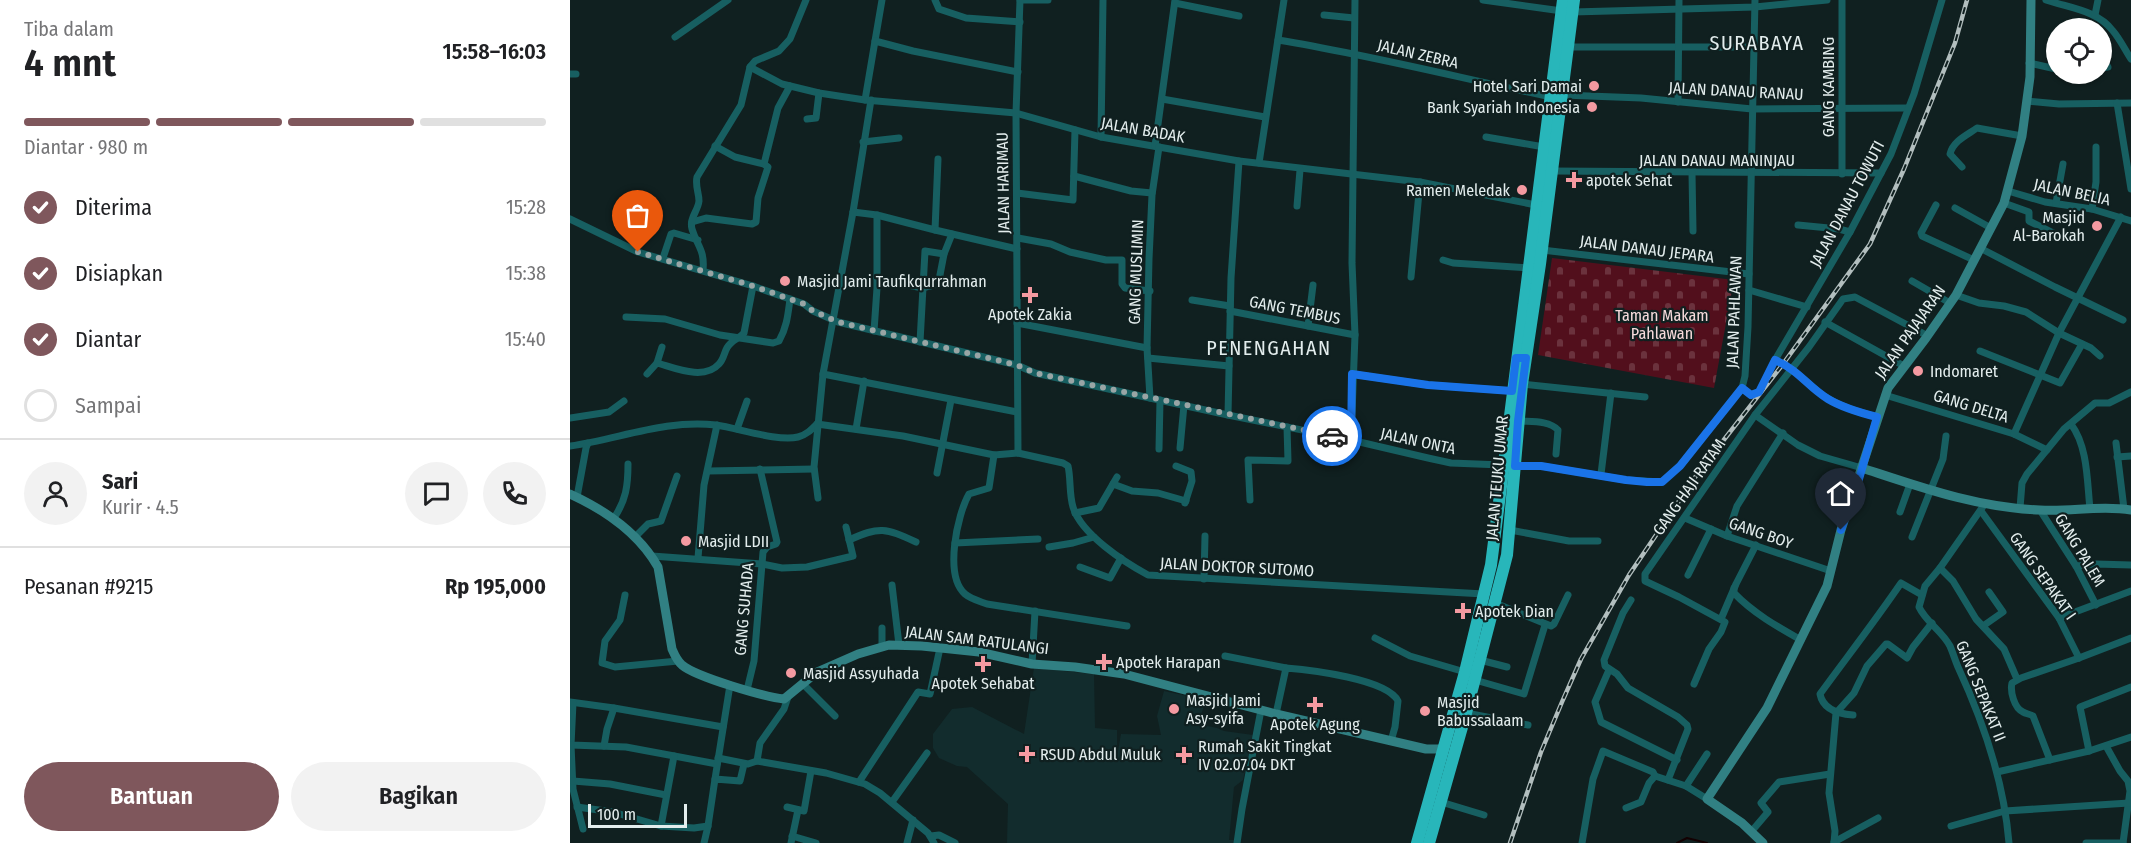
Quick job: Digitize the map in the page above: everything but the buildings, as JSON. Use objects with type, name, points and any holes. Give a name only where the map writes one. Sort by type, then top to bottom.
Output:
[{"type":"highway","name":"JALAN TEUKU UMAR","points":[[1442,764],[1466,713],[1508,549],[1509,466],[1517,387],[1534,269],[1536,205],[1544,147],[1569,47],[1568,6]]},
{"type":"highway","name":"JALAN TEUKU UMAR","points":[[1534,269],[1542,250],[1568,6]]},
{"type":"highway","name":"JALAN TEUKU UMAR","points":[[1429,843],[1442,764],[1485,594],[1494,548],[1518,421],[1517,387]]},
{"type":"highway","name":"JALAN TEUKU UMAR","points":[[1417,843],[1435,807]]},
{"type":"street","points":[[675,37],[728,0]]},
{"type":"street","points":[[703,270],[704,256],[692,230],[692,222],[699,202],[696,180],[741,105],[752,64],[779,51],[790,39],[806,0]]},
{"type":"street","points":[[819,498],[814,469],[823,374],[853,212],[882,0]]},
{"type":"street","points":[[935,0],[939,9],[954,15],[1020,22]]},
{"type":"street","points":[[1020,0],[1048,0]]},
{"type":"street","name":"JALAN HARIMAU","points":[[1018,453],[1016,114],[1020,0]]},
{"type":"street","points":[[1101,137],[1103,0]]},
{"type":"street","points":[[1259,163],[1284,0]]},
{"type":"street","points":[[1351,440],[1355,335],[1354,0]]},
{"type":"street","points":[[1483,0],[1568,6],[1678,9],[1827,0]]},
{"type":"street","points":[[1678,102],[1679,0]]},
{"type":"street","name":"GANG KAMBING","points":[[1842,0],[1842,174]]},
{"type":"street","name":"JALAN DANAU TOWUTI","points":[[1742,388],[1751,395],[1759,392],[1775,360],[1850,232],[1891,154],[1926,56],[1942,0]]},
{"type":"street","name":"JALAN PAJAJARAN","points":[[1707,799],[1764,712],[1827,586],[1884,395],[1953,299],[2004,202],[2022,136],[2029,63],[2031,0]]},
{"type":"street","points":[[2046,0],[2095,15],[2114,32],[2130,55]]},
{"type":"street","points":[[2095,15],[2098,0]]},
{"type":"street","points":[[1175,2],[1239,16]]},
{"type":"street","name":"GANG MUSLIMIN","points":[[1150,398],[1147,348],[1152,193],[1175,2]]},
{"type":"street","name":"JALAN PAHLAWAN","points":[[1509,466],[1541,466],[1601,474],[1626,480],[1662,482],[1680,466],[1742,388],[1745,376],[1749,290],[1755,3]]},
{"type":"street","points":[[1324,15],[1354,18]]},
{"type":"street","points":[[875,40],[913,51],[1018,72]]},
{"type":"street","name":"JALAN ZEBRA","points":[[1278,40],[1354,52],[1398,64],[1557,96]]},
{"type":"street","points":[[1569,47],[1753,47]]},
{"type":"street","points":[[2029,63],[2046,67]]},
{"type":"street","name":"JALAN BADAK","points":[[752,64],[771,79],[819,93],[1016,114],[1101,137],[1300,170],[1420,182],[1536,205]]},
{"type":"street","points":[[764,164],[778,108],[790,86]]},
{"type":"street","points":[[807,119],[816,118],[819,93]]},
{"type":"street","name":"JALAN DANAU RANAU","points":[[1557,96],[1678,102],[1752,109],[1908,108]]},
{"type":"street","points":[[1162,99],[1265,117]]},
{"type":"street","points":[[2026,102],[2131,103]]},
{"type":"street","points":[[2118,103],[2131,189]]},
{"type":"street","points":[[1962,167],[1950,154],[1951,148],[1977,128],[2022,136]]},
{"type":"street","points":[[1017,193],[1073,200],[1076,130]]},
{"type":"street","points":[[1486,137],[1544,147]]},
{"type":"street","points":[[863,142],[899,138]]},
{"type":"street","points":[[692,222],[706,218],[755,223],[759,193],[768,168],[764,164],[735,157],[715,146]]},
{"type":"street","points":[[2092,209],[2096,182],[2096,147]]},
{"type":"street","points":[[935,230],[938,159]]},
{"type":"street","points":[[1228,415],[1231,278],[1239,161]]},
{"type":"street","points":[[2056,203],[2063,164]]},
{"type":"street","points":[[1297,206],[1300,170]]},
{"type":"street","name":"JALAN DANAU MANINJAU","points":[[1552,171],[1881,173]]},
{"type":"street","points":[[1692,173],[1693,231]]},
{"type":"street","points":[[1074,176],[1152,193]]},
{"type":"street","points":[[1412,277],[1420,182]]},
{"type":"street","name":"JALAN BELIA","points":[[2008,190],[2045,202],[2092,209],[2131,221]]},
{"type":"street","points":[[2004,202],[2030,213],[2029,221],[2055,234]]},
{"type":"street","points":[[1936,205],[1921,233],[1922,236],[1974,260]]},
{"type":"street","points":[[1955,208],[1991,228]]},
{"type":"street","points":[[853,212],[877,215],[1017,249]]},
{"type":"street","points":[[874,331],[877,215]]},
{"type":"street","points":[[2014,434],[2059,333],[2121,217]]},
{"type":"street","name":"JALAN ONTA","points":[[570,219],[628,248],[753,286],[804,304],[813,311],[833,319],[874,331],[1017,365],[1035,373],[1450,463],[1509,466]]},
{"type":"street","points":[[1798,225],[1850,232]]},
{"type":"street","points":[[663,258],[671,234],[698,240]]},
{"type":"street","points":[[876,278],[922,288],[931,287],[939,280],[944,254],[952,234]]},
{"type":"street","points":[[1018,238],[1051,244],[1070,252],[1106,260],[1122,260],[1122,284],[1125,288],[1150,291]]},
{"type":"street","points":[[1980,248],[2122,320]]},
{"type":"street","points":[[920,342],[925,250],[944,254]]},
{"type":"street","name":"JALAN DANAU JEPARA","points":[[1542,250],[1749,274]]},
{"type":"street","points":[[1443,260],[1453,263],[1534,269]]},
{"type":"street","points":[[1912,282],[1953,299],[2004,306],[2026,312],[2059,333],[2092,349],[2100,356]]},
{"type":"street","points":[[1308,326],[1313,285]]},
{"type":"street","points":[[657,363],[687,371],[708,372],[721,363],[728,346],[744,334],[753,286]]},
{"type":"street","points":[[1749,290],[1806,307]]},
{"type":"street","name":"GANG HAJI RATAM","points":[[1720,619],[1643,579],[1755,415],[1809,347],[1843,299],[1856,297],[1928,336]]},
{"type":"street","points":[[626,317],[665,319],[738,339],[773,343],[779,341],[787,324],[790,299]]},
{"type":"street","name":"GANG TEMBUS","points":[[1192,300],[1355,335]]},
{"type":"street","points":[[1825,322],[1904,366]]},
{"type":"street","points":[[1017,323],[1147,348]]},
{"type":"street","points":[[1980,351],[2061,382],[2082,344]]},
{"type":"street","points":[[647,375],[657,363],[662,347]]},
{"type":"street","points":[[1148,358],[1229,366]]},
{"type":"street","points":[[1775,360],[1791,367],[1828,399],[1877,417]]},
{"type":"street","points":[[823,374],[1017,412]]},
{"type":"street","points":[[1352,374],[1432,385],[1517,387],[1645,397]]},
{"type":"street","points":[[856,429],[864,381]]},
{"type":"street","points":[[2020,508],[2023,479],[2064,429],[2095,403],[2109,403],[2131,392]]},
{"type":"street","points":[[1601,474],[1611,393]]},
{"type":"street","name":"GANG DELTA","points":[[1884,395],[2014,434],[2047,450]]},
{"type":"street","points":[[937,474],[951,400]]},
{"type":"street","points":[[1159,449],[1160,400]]},
{"type":"street","points":[[570,418],[609,412],[624,401]]},
{"type":"street","points":[[737,429],[747,401]]},
{"type":"street","points":[[1180,448],[1184,405]]},
{"type":"street","points":[[1755,415],[1798,445],[1820,456],[1983,508],[2127,509],[2115,443]]},
{"type":"street","points":[[1518,421],[1555,426],[1558,430],[1556,454]]},
{"type":"street","points":[[570,446],[638,431],[694,424],[717,425],[790,438],[804,435],[817,424],[856,429],[994,455],[1018,453]]},
{"type":"street","points":[[2071,424],[2080,437],[2090,509]]},
{"type":"street","points":[[698,558],[704,485],[717,425]]},
{"type":"street","points":[[1250,500],[1248,460],[1288,461],[1287,427]]},
{"type":"street","points":[[1727,536],[1737,506],[1783,433]]},
{"type":"street","points":[[1912,537],[1943,459],[1946,436]]},
{"type":"street","points":[[588,443],[581,483],[573,496],[615,518],[652,556],[658,567],[672,650],[678,661],[691,671],[730,685],[781,698],[788,697],[784,710],[760,743],[757,761]]},
{"type":"street","name":"JALAN DOKTOR SUTOMO","points":[[1018,453],[1057,460],[1068,466],[1071,500],[1075,513],[1094,537],[1148,575],[1485,594]]},
{"type":"street","points":[[994,455],[989,488],[986,491],[969,494],[957,530],[954,567],[962,591],[987,604],[1127,626]]},
{"type":"street","points":[[2117,458],[2131,456]]},
{"type":"street","points":[[615,518],[627,492],[628,464]]},
{"type":"street","points":[[1075,513],[1098,509],[1115,480],[1132,491],[1158,493],[1185,502],[1192,481],[1191,472],[1176,466]]},
{"type":"street","name":"GANG SUHADA","points":[[747,690],[754,662],[763,552],[777,542],[760,469]]},
{"type":"street","points":[[708,471],[814,469]]},
{"type":"street","points":[[635,537],[648,524],[661,521],[677,476]]},
{"type":"street","points":[[1900,512],[1910,484]]},
{"type":"street","points":[[1853,715],[1836,713],[1821,701],[1820,694],[1848,654],[1869,630],[1901,583],[1922,595],[1925,586],[1983,508]]},
{"type":"street","name":"GANG SEPAKAT I","points":[[1983,508],[2060,618],[2079,658]]},
{"type":"street","name":"GANG PALEM","points":[[2040,510],[2096,604]]},
{"type":"street","name":"GANG BOY","points":[[1685,518],[1727,536],[1831,571]]},
{"type":"street","points":[[652,556],[698,558],[782,568],[807,567],[820,562],[856,556],[846,527]]},
{"type":"street","points":[[849,540],[863,533],[878,530],[916,542]]},
{"type":"street","points":[[1510,530],[1569,541],[1598,541]]},
{"type":"street","points":[[1688,575],[1711,530]]},
{"type":"street","points":[[1204,536],[1204,579]]},
{"type":"street","points":[[1049,547],[1094,537]]},
{"type":"street","points":[[955,543],[1038,539]]},
{"type":"street","points":[[1694,684],[1709,649],[1725,624],[1720,619],[1756,545]]},
{"type":"street","points":[[1080,567],[1110,578],[1121,558]]},
{"type":"street","points":[[2076,567],[2096,564],[2131,565]]},
{"type":"street","points":[[1940,568],[1953,581],[1976,619],[2004,649],[2017,679]]},
{"type":"street","points":[[892,585],[899,645]]},
{"type":"street","points":[[1734,588],[1734,593],[1759,614],[1802,640]]},
{"type":"street","points":[[2060,618],[2131,591]]},
{"type":"street","points":[[1983,626],[2002,612],[1989,592]]},
{"type":"street","points":[[625,595],[620,620],[605,641],[602,663],[615,667],[678,661]]},
{"type":"street","points":[[1495,603],[1545,625],[1554,624],[1568,595]]},
{"type":"street","name":"GANG SEPAKAT II","points":[[1922,595],[1920,610],[1942,632],[1976,706],[1997,772],[2005,811],[2007,842]]},
{"type":"street","points":[[1631,600],[1623,613],[1604,660],[1609,670],[1617,674],[1628,688],[1687,725],[1688,729],[1668,780]]},
{"type":"street","points":[[1032,664],[1035,611]]},
{"type":"street","points":[[1834,843],[1835,831],[1829,792],[1836,713],[1854,693],[1867,666],[1886,644],[1907,658],[1932,623]]},
{"type":"street","points":[[1475,680],[1524,694],[1545,625]]},
{"type":"street","points":[[882,628],[882,647]]},
{"type":"street","points":[[1375,638],[1410,656],[1465,672]]},
{"type":"street","points":[[2050,760],[2033,716],[2020,710],[2014,700],[2011,687],[2017,679],[2131,638]]},
{"type":"street","name":"JALAN SAM RATULANGI","points":[[788,697],[817,672],[858,654],[899,645],[940,648],[979,652],[1032,664],[1124,674],[1276,714],[1426,749],[1442,764]]},
{"type":"street","points":[[859,782],[918,692],[930,694],[940,648]]},
{"type":"street","points":[[1225,656],[1370,682],[1391,691],[1398,701],[1392,741]]},
{"type":"street","points":[[1480,660],[1507,667]]},
{"type":"street","points":[[1276,714],[1286,668]]},
{"type":"street","points":[[1609,670],[1595,702],[1601,722],[1677,760]]},
{"type":"street","points":[[803,684],[835,716]]},
{"type":"street","points":[[705,840],[730,685]]},
{"type":"street","points":[[2089,751],[2080,707],[2131,687]]},
{"type":"street","points":[[583,829],[573,781],[572,703],[723,727]]},
{"type":"street","points":[[604,746],[614,708]]},
{"type":"street","points":[[1237,843],[1261,710]]},
{"type":"street","points":[[1466,713],[1528,725]]},
{"type":"street","points":[[1997,772],[2089,751],[2131,737]]},
{"type":"street","points":[[571,750],[604,746],[626,747],[674,756],[744,764],[757,761],[859,782],[892,802],[933,839],[939,835],[955,843]]},
{"type":"street","points":[[2086,843],[2123,843],[2129,808],[2129,780],[2120,771],[2106,746]]},
{"type":"street","points":[[1582,843],[1593,779],[1603,751],[1653,772],[1655,776],[1686,786],[1751,832],[1759,842]]},
{"type":"street","points":[[892,802],[927,753]]},
{"type":"street","points":[[1686,786],[1707,754]]},
{"type":"street","points":[[661,826],[674,756]]},
{"type":"street","points":[[715,779],[740,781],[744,764]]},
{"type":"street","points":[[787,807],[804,811],[811,771]]},
{"type":"street","points":[[1751,832],[1768,812],[1761,803],[1779,782],[1830,774]]},
{"type":"street","points":[[1626,808],[1641,802],[1649,783],[1655,776]]},
{"type":"street","points":[[573,781],[610,784],[666,795]]},
{"type":"street","points":[[577,807],[613,812],[661,826],[694,828],[708,826]]},
{"type":"street","points":[[1435,807],[1484,815]]},
{"type":"street","points":[[1951,826],[2005,811],[2129,808]]},
{"type":"street","points":[[798,810],[792,840],[816,843]]},
{"type":"street","points":[[1834,843],[1878,818]]},
{"type":"street","points":[[907,843],[913,820]]},
{"type":"street","points":[[694,828],[705,840]]},
{"type":"shaded area","points":[[1034,668],[1094,674],[1095,728],[1117,730],[1117,757],[1121,734],[1161,735],[1157,716],[1164,691],[1206,700],[1198,724],[1253,735],[1243,780],[1234,787],[1229,840],[1234,840],[1234,843],[1007,843],[1008,804],[967,767],[957,766],[939,758],[933,748],[933,734],[952,709],[972,707],[1024,734]]},
{"type":"green space","name":"Taman Makam Pahlawan","points":[[1552,258],[1734,280],[1714,388],[1538,355]]},
{"type":"waterway","points":[[1677,843],[1687,838],[1707,843]]},
{"type":"railway","points":[[1510,843],[1541,752],[1581,659],[1629,575],[1698,473],[1783,364],[1870,244],[1904,169],[1955,43],[1967,0]]},
{"type":"way so far","points":[[638,252],[753,286],[804,304],[813,311],[838,322],[1017,365],[1035,373],[1332,436]]},
{"type":"place","name":"Hotel Sari Damai","points":[[1594,86]]},
{"type":"place","name":"Bank Syariah Indonesia","points":[[1592,107]]},
{"type":"place","name":"apotek Sehat","points":[[1574,180]]},
{"type":"place","name":"Ramen Meledak","points":[[1522,190]]},
{"type":"place","name":"Masjid Al-Barokah","points":[[2097,226]]},
{"type":"place","name":"Masjid Jami Taufikqurrahman","points":[[785,281]]},
{"type":"place","name":"Apotek Zakia","points":[[1030,295]]},
{"type":"place","name":"Indomaret","points":[[1918,371]]},
{"type":"place","name":"Masjid LDII","points":[[686,541]]},
{"type":"place","name":"Apotek Dian","points":[[1463,611]]},
{"type":"place","name":"Apotek Harapan","points":[[1104,662]]},
{"type":"place","name":"Apotek Sehabat","points":[[983,664]]},
{"type":"place","name":"Masjid Assyuhada","points":[[791,673]]},
{"type":"place","name":"Apotek Agung","points":[[1315,705]]},
{"type":"place","name":"Masjid Jami Asy-syifa","points":[[1174,709]]},
{"type":"place","name":"Masjid Babussalaam","points":[[1425,711]]},
{"type":"place","name":"RSUD Abdul Muluk","points":[[1027,754]]},
{"type":"place","name":"Rumah Sakit Tingkat IV 02.07.04 DKT","points":[[1184,755]]},
{"type":"district","name":"SURABAYA","points":[[1757,43]]},
{"type":"district","name":"PENENGAHAN","points":[[1269,348]]},
{"type":"route","points":[[1332,436],[1351,440],[1352,374],[1428,385],[1512,391],[1516,358],[1526,358],[1515,466],[1541,466],[1601,474],[1626,480],[1662,482],[1680,466],[1742,388],[1751,395],[1759,392],[1775,360],[1791,367],[1828,399],[1877,417],[1857,486],[1841,530]]}]
